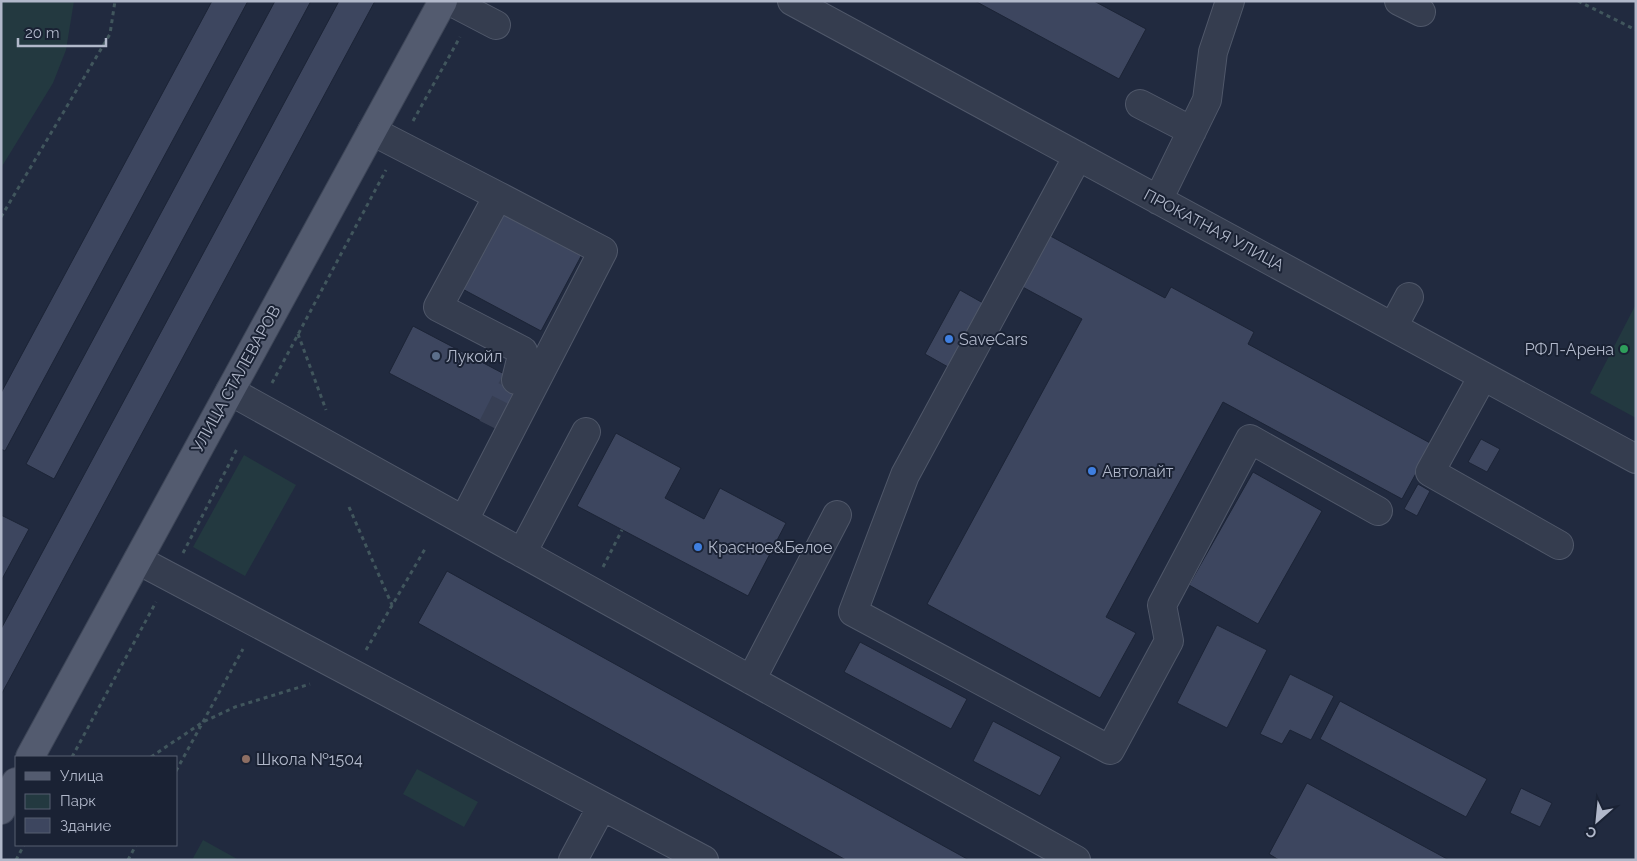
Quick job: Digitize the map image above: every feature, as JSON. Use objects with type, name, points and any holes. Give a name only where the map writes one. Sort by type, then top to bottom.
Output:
[{"type":"main road","name":"УЛИЦА СТАЛЕВАРОВ","points":[[31,756],[443,1]]},
{"type":"main road","points":[[1,810],[15,784]]},
{"type":"street","name":"ПРОКАТНАЯ УЛИЦА","points":[[792,1],[1636,459]]},
{"type":"street","points":[[1158,200],[1206,100],[1213,52],[1230,1]]},
{"type":"street","points":[[1213,52],[1250,1]]},
{"type":"street","points":[[1140,104],[1192,130]]},
{"type":"street","points":[[372,131],[603,251],[495,440],[464,520]]},
{"type":"street","points":[[1078,156],[904,475],[852,612],[1110,750],[1169,641],[1162,605],[1250,439],[1378,511]]},
{"type":"street","points":[[498,196],[438,307],[523,351],[516,380]]},
{"type":"street","points":[[1393,327],[1410,297]]},
{"type":"street","points":[[1483,376],[1430,472],[1559,545]]},
{"type":"street","points":[[230,391],[1076,860]]},
{"type":"street","points":[[522,553],[586,432]]},
{"type":"street","points":[[751,680],[837,515]]},
{"type":"street","points":[[138,560],[704,860]]},
{"type":"street","points":[[573,860],[602,806]]},
{"type":"path","points":[[1,217],[110,34],[115,1]]},
{"type":"path","points":[[1578,1],[1636,30]]},
{"type":"path","points":[[268,391],[399,146],[473,13]]},
{"type":"path","points":[[298,334],[329,418]]},
{"type":"path","points":[[349,507],[392,606]]},
{"type":"path","points":[[599,575],[622,530]]},
{"type":"path","points":[[178,767],[256,623]]},
{"type":"path","points":[[152,756],[203,722]]},
{"type":"path","points":[[16,860],[23,846]]},
{"type":"path","points":[[128,860],[135,846]]},
{"type":"green space","points":[[1,1],[74,1],[66,50],[53,83],[1,168]]},
{"type":"green space","name":"РФЛ-Арена","points":[[1636,304],[1636,418],[1590,393]]},
{"type":"green space","points":[[244,455],[296,485],[245,576],[193,547]]},
{"type":"green space","points":[[417,769],[478,802],[464,827],[403,794]]},
{"type":"green space","points":[[203,840],[239,860],[192,860]]},
{"type":"building","points":[[212,1],[248,1],[5,451],[1,449],[1,393]]},
{"type":"building","points":[[275,1],[311,1],[54,479],[26,464]]},
{"type":"building","points":[[339,1],[375,1],[1,695],[1,629]]},
{"type":"building","points":[[975,1],[1094,1],[1146,29],[1119,79]]},
{"type":"building","points":[[500,201],[586,247],[541,331],[455,285]]},
{"type":"building","name":"Автолайт","points":[[1045,233],[1165,298],[1171,287],[1254,332],[1248,344],[1432,444],[1402,499],[1223,402],[1106,617],[1136,633],[1100,698],[927,604],[1082,319],[1017,284]]},
{"type":"building","points":[[960,290],[983,303],[948,367],[925,354]]},
{"type":"building","points":[[413,326],[529,387],[502,432],[389,373]]},
{"type":"building","points":[[616,433],[681,468],[665,498],[704,519],[720,488],[786,523],[748,596],[577,506]]},
{"type":"building","points":[[1481,439],[1500,449],[1487,472],[1468,462]]},
{"type":"building","points":[[1253,472],[1322,511],[1258,624],[1189,585]]},
{"type":"building","points":[[1418,484],[1430,491],[1417,516],[1404,509]]},
{"type":"building","points":[[1,515],[29,529],[1,581]]},
{"type":"building","points":[[447,571],[969,860],[846,860],[418,623]]},
{"type":"building","points":[[1217,625],[1267,650],[1227,728],[1177,703]]},
{"type":"building","points":[[860,642],[967,699],[951,729],[844,672]]},
{"type":"building","points":[[1290,674],[1334,696],[1311,740],[1290,730],[1282,744],[1260,734]]},
{"type":"building","points":[[1340,701],[1487,779],[1466,817],[1320,739]]},
{"type":"building","points":[[993,721],[1061,757],[1040,796],[973,761]]},
{"type":"building","points":[[1307,783],[1449,860],[1279,860],[1269,854]]},
{"type":"building","points":[[1521,788],[1552,803],[1540,827],[1510,813]]},
{"type":"tunnel","points":[[492,427],[516,380]]},
{"type":"place","name":"SaveCars","points":[[949,339]]},
{"type":"place","name":"РФЛ-Арена","points":[[1624,349]]},
{"type":"place","name":"Лукойл","points":[[436,356]]},
{"type":"place","name":"Автолайт","points":[[1092,471]]},
{"type":"place","name":"Красное&Белое","points":[[698,547]]},
{"type":"place","name":"Школа №1504","points":[[246,759]]}]
